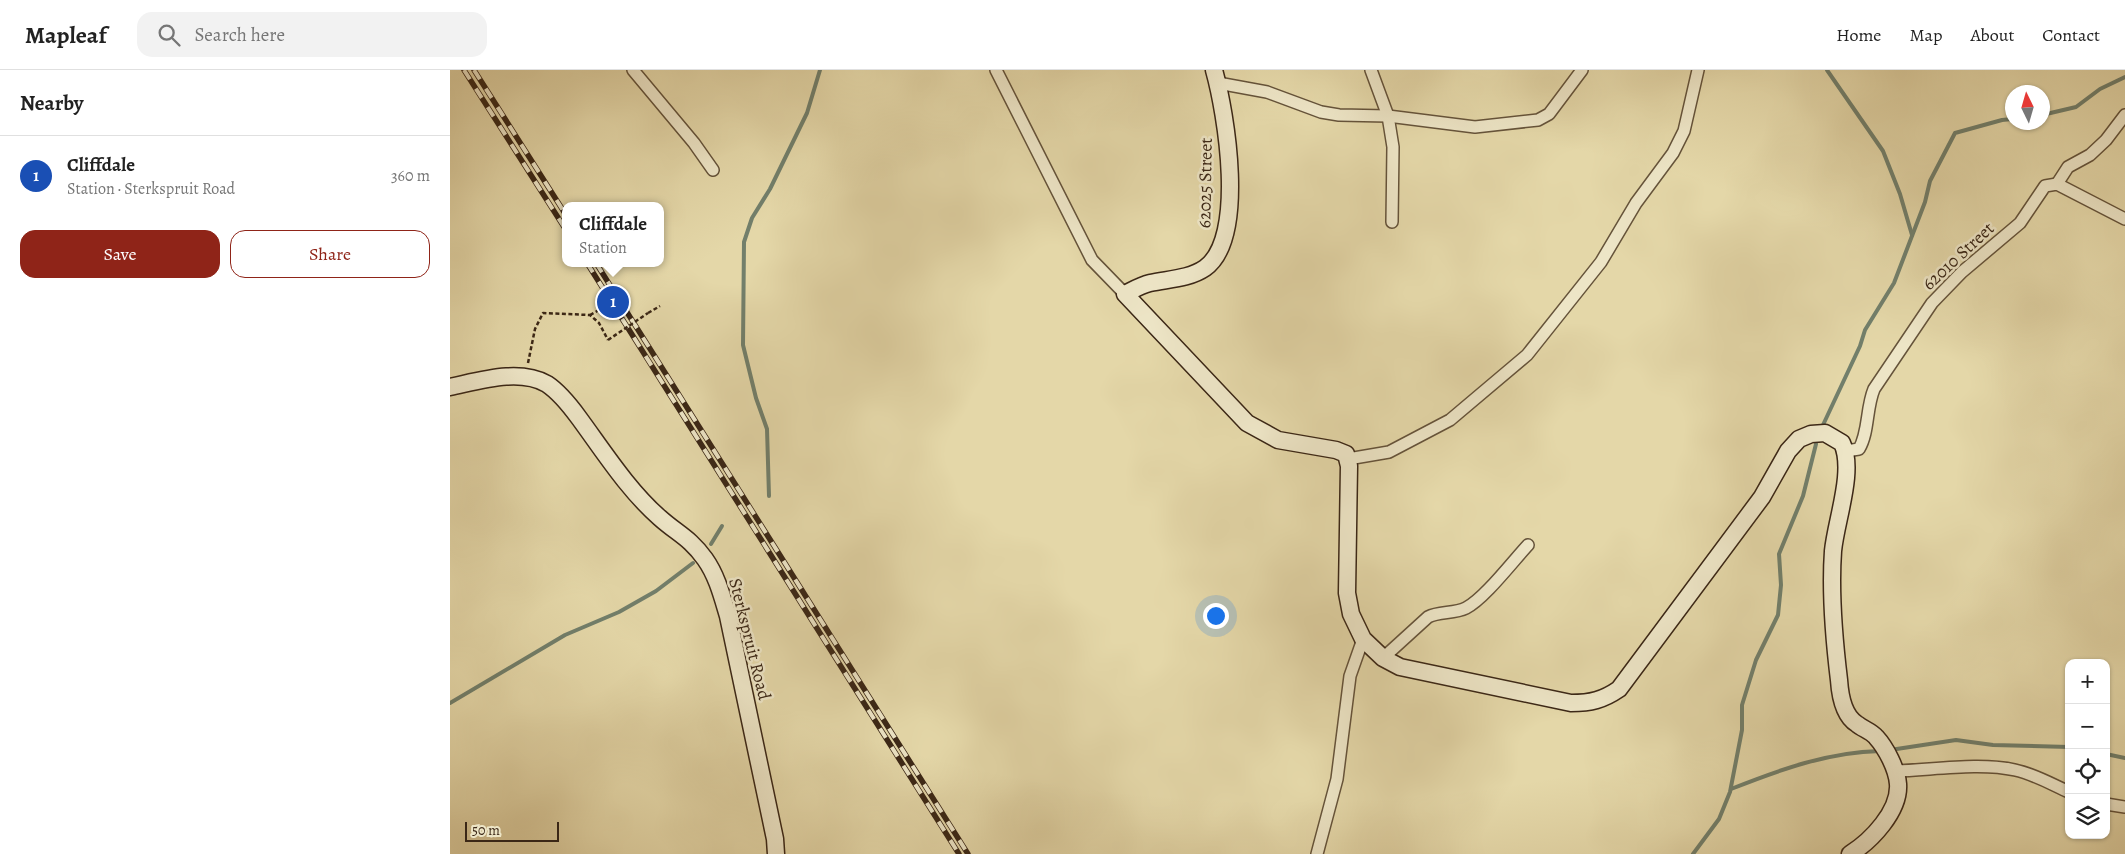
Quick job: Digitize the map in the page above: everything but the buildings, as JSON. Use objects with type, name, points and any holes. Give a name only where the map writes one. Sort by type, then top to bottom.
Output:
[{"type":"street","points":[[633,70],[694,143],[713,170]]},
{"type":"street","points":[[996,70],[1092,260],[1172,342],[1236,414],[1247,423],[1278,440],[1342,451],[1348,459],[1347,593],[1351,614],[1363,639],[1383,658],[1400,667],[1571,703],[1589,703],[1605,698],[1619,689],[1762,497],[1788,451],[1799,439],[1811,434],[1825,433],[1842,444],[1846,451],[1848,465],[1833,552],[1839,681],[1843,704],[1855,724],[1875,735],[1895,771],[1898,785],[1890,810],[1870,837],[1850,854]]},
{"type":"street","points":[[1371,70],[1388,116],[1393,147],[1392,222]]},
{"type":"street","points":[[1216,76],[1321,112],[1339,115],[1388,116],[1475,127],[1538,120],[1548,114],[1582,70]]},
{"type":"street","points":[[1348,459],[1389,452],[1443,424],[1527,355],[1601,262],[1636,203],[1673,153],[1684,131],[1698,70]]},
{"type":"street","name":"62025 Street","points":[[1125,294],[1148,284],[1180,278],[1205,268],[1218,252],[1225,235],[1228,218],[1229,152],[1216,76]]},
{"type":"street","points":[[2125,115],[2106,140],[2090,155],[2068,167],[2058,184],[2125,218]]},
{"type":"street","name":"62010 Street","points":[[1846,451],[1859,448],[1863,442],[1868,403],[1874,390],[1932,303],[1962,272],[2020,223],[2045,186],[2058,184]]},
{"type":"street","name":"Sterkspruit Road","points":[[450,386],[500,377],[526,378],[547,384],[572,408],[626,482],[660,518],[689,538],[710,568],[718,584],[728,616],[775,839],[776,854]]},
{"type":"street","points":[[1383,658],[1428,617],[1458,611],[1476,600],[1528,545]]},
{"type":"street","points":[[1317,854],[1337,779],[1350,676],[1354,659],[1363,639]]},
{"type":"street","points":[[1895,771],[1983,767],[2013,769],[2030,774],[2065,790]]},
{"type":"street","points":[[2110,805],[2125,807]]},
{"type":"path","points":[[590,315],[599,323],[608,340],[660,306]]},
{"type":"path","points":[[526,378],[535,329],[543,312],[590,315],[599,310]]},
{"type":"waterway","points":[[769,496],[767,429],[756,398],[743,345],[744,242],[752,218],[770,189],[807,113],[820,70]]},
{"type":"waterway","points":[[1827,70],[1883,151],[1900,194],[1912,235]]},
{"type":"waterway","points":[[2050,113],[2076,107],[2100,89],[2125,77]]},
{"type":"waterway","points":[[1823,425],[1860,346],[1865,330],[1894,283],[1925,202],[1930,181],[1955,133],[2005,120]]},
{"type":"waterway","points":[[1693,854],[1719,819],[1730,792],[1742,730],[1742,705],[1756,660],[1778,615],[1781,585],[1779,554],[1803,496],[1816,444]]},
{"type":"waterway","points":[[711,544],[722,526]]},
{"type":"waterway","points":[[450,703],[565,635],[619,612],[656,591],[693,563]]},
{"type":"waterway","points":[[1890,750],[1956,740],[1993,745],[2065,747]]},
{"type":"waterway","points":[[1731,789],[1767,775],[1823,758],[1880,751]]},
{"type":"waterway","points":[[2110,755],[2125,758]]},
{"type":"railway","points":[[464,70],[562,224]]},
{"type":"railway","points":[[474,70],[562,209]]},
{"type":"railway","points":[[590,267],[959,854]]},
{"type":"railway","points":[[599,267],[968,854]]},
{"type":"place","name":"Cliffdale","points":[[613,302]]}]
